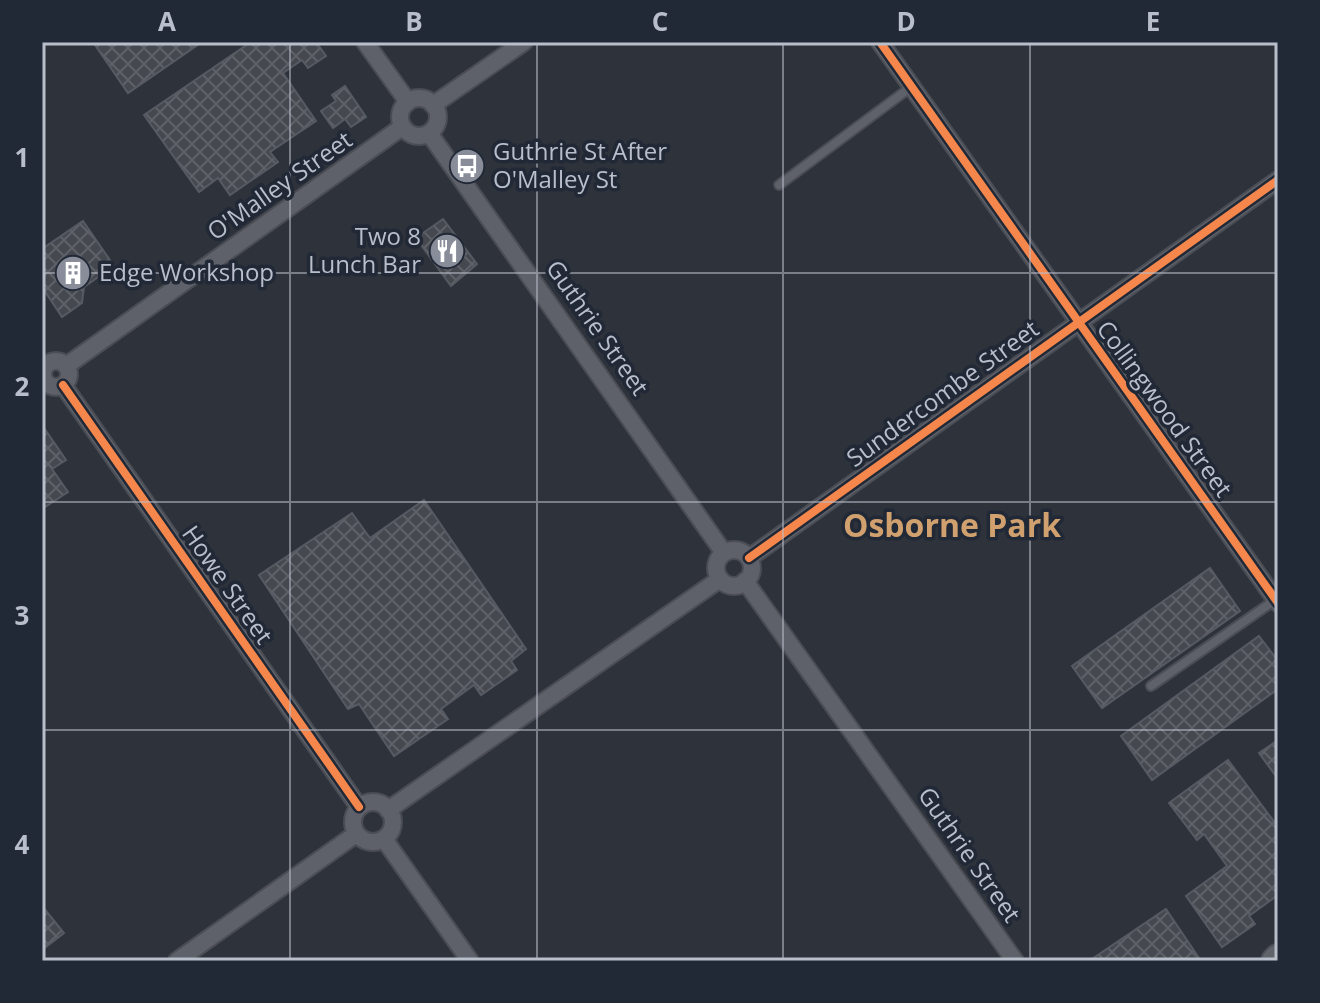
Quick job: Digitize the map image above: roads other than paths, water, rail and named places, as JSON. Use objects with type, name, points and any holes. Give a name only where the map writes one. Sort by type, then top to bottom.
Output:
[{"type":"street","points":[[365,42],[408,102]]},
{"type":"street","points":[[433,105],[524,42]]},
{"type":"street","name":"Collingwood Street","points":[[880,42],[1277,601]]},
{"type":"street","points":[[418,98],[433,105],[438,117],[429,133],[411,135],[402,127],[400,116],[408,102],[418,98]]},
{"type":"street","name":"O'Malley Street","points":[[66,366],[402,127]]},
{"type":"street","name":"Guthrie Street","points":[[429,133],[724,553]]},
{"type":"street","name":"Sundercombe Street","points":[[749,558],[1278,180]]},
{"type":"street","points":[[55,361],[66,366],[69,374],[63,385],[50,387],[44,371],[55,361]]},
{"type":"street","name":"Howe Street","points":[[63,385],[359,807]]},
{"type":"street","points":[[735,550],[749,558],[752,570],[745,581],[729,585],[720,579],[716,565],[724,553],[735,550]]},
{"type":"street","points":[[388,810],[720,579]]},
{"type":"street","name":"Guthrie Street","points":[[745,581],[1015,961]]},
{"type":"street","points":[[377,803],[388,810],[393,825],[384,839],[372,843],[356,834],[353,817],[359,807],[377,803]]},
{"type":"street","points":[[177,961],[356,834]]},
{"type":"street","points":[[384,839],[470,961]]},
{"type":"lane","points":[[779,185],[911,87]]},
{"type":"lane","points":[[1151,686],[1277,601]]},
{"type":"place","name":"Guthrie St After O'Malley St","points":[[467,166]]},
{"type":"place","name":"Two 8 Lunch Bar","points":[[447,251]]},
{"type":"place","name":"Edge Workshop","points":[[73,273]]},
{"type":"district","name":"Osborne Park","points":[[952,526]]}]
